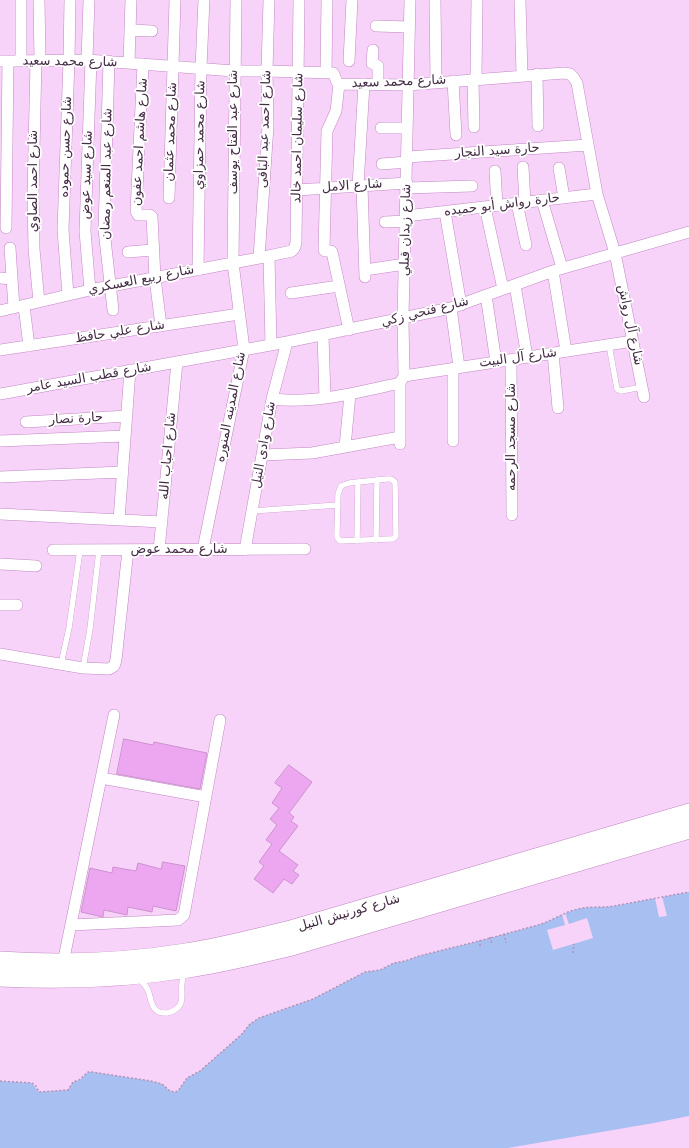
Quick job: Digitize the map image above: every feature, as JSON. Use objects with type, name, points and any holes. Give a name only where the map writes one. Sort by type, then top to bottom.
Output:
[{"type":"highway","name":"شارع كورنيش النيل","points":[[0,961],[80,963],[185,953],[236,944],[287,931],[689,813]]},
{"type":"highway","name":"شارع كورنيش النيل","points":[[0,977],[80,978],[133,975],[240,959],[292,946],[689,829]]},
{"type":"street","points":[[21,0],[22,61]]},
{"type":"street","name":"شارع احمد الصاوي","points":[[39,0],[33,196],[34,248],[39,302]]},
{"type":"street","name":"شارع حسن حموده","points":[[68,294],[63,230],[70,0]]},
{"type":"street","name":"شارع سيد عوض","points":[[89,0],[85,231],[90,290]]},
{"type":"street","points":[[129,63],[131,0]]},
{"type":"street","name":"شارع محمد عثمان","points":[[169,198],[175,0]]},
{"type":"street","name":"شارع محمد حمزاوي","points":[[198,270],[201,68],[204,0]]},
{"type":"street","name":"شارع عبد الفتاح يوسف","points":[[232,263],[236,0]]},
{"type":"street","name":"شارع احمد عبد الباقى","points":[[268,0],[268,126],[264,257],[271,345]]},
{"type":"street","name":"شارع سليمان احمد خالد","points":[[264,257],[292,251],[296,242],[299,0]]},
{"type":"street","points":[[326,73],[327,0]]},
{"type":"street","points":[[349,61],[352,0]]},
{"type":"street","name":"شارع زيدان قبلي","points":[[345,447],[400,441],[407,186],[410,0]]},
{"type":"street","points":[[435,0],[436,82]]},
{"type":"street","points":[[474,127],[477,0]]},
{"type":"street","points":[[520,0],[522,75]]},
{"type":"street","points":[[376,26],[409,27]]},
{"type":"street","points":[[130,30],[152,30]]},
{"type":"street","points":[[373,50],[372,63],[378,66],[378,84]]},
{"type":"street","name":"شارع محمد سعيد","points":[[4,61],[89,60],[234,71],[326,73],[334,74],[336,82],[340,84],[408,84],[537,74],[570,74],[577,83],[597,194],[615,253]]},
{"type":"street","points":[[4,61],[6,228]]},
{"type":"street","name":"شارع عبد المنعم رمضان","points":[[109,61],[104,230],[113,310]]},
{"type":"street","name":"شارع هاشم احمد عفون","points":[[144,64],[136,212],[138,215],[151,216],[155,278],[161,326]]},
{"type":"street","points":[[537,74],[538,126]]},
{"type":"street","points":[[454,81],[456,135]]},
{"type":"street","points":[[340,84],[336,111],[326,131],[324,250],[332,251],[349,330]]},
{"type":"street","points":[[364,84],[360,186],[365,273],[405,264]]},
{"type":"street","points":[[381,128],[407,128]]},
{"type":"street","name":"حارة سيد النجار","points":[[382,164],[407,160],[588,145]]},
{"type":"street","points":[[523,167],[521,203],[526,245]]},
{"type":"street","points":[[559,168],[564,198]]},
{"type":"street","points":[[495,170],[497,206]]},
{"type":"street","name":"شارع الامل","points":[[297,190],[360,186],[472,186]]},
{"type":"street","name":"حارة رواش أبو حميده","points":[[385,222],[445,212],[597,194]]},
{"type":"street","points":[[542,200],[557,270],[566,351]]},
{"type":"street","points":[[485,207],[503,289]]},
{"type":"street","points":[[445,212],[456,306],[456,368],[453,441]]},
{"type":"street","name":"شارع فتحي زكي","points":[[177,362],[349,330],[456,306],[557,270],[689,232]]},
{"type":"street","points":[[10,248],[12,279],[29,346]]},
{"type":"street","points":[[128,252],[153,250]]},
{"type":"street","name":"شارع آل رواش","points":[[615,253],[643,392]]},
{"type":"street","name":"شارع ربيع العسكري","points":[[0,311],[68,294],[264,257]]},
{"type":"street","name":"شارع المدينه المنوره","points":[[203,550],[244,349],[232,263]]},
{"type":"street","points":[[0,278],[12,279]]},
{"type":"street","points":[[515,285],[527,357]]},
{"type":"street","points":[[291,293],[339,286]]},
{"type":"street","points":[[486,296],[496,362]]},
{"type":"street","name":"شارع علي حافظ","points":[[0,350],[239,314]]},
{"type":"street","points":[[323,335],[325,398]]},
{"type":"street","name":"شارع آل البيت","points":[[272,399],[287,401],[325,398],[350,394],[402,379],[456,368],[633,341]]},
{"type":"street","name":"شارع وادى النيل","points":[[245,550],[272,399],[287,342]]},
{"type":"street","points":[[553,353],[558,408]]},
{"type":"street","name":"شارع مسجد الرحمه","points":[[511,360],[512,515]]},
{"type":"street","name":"شارع قطب السيد عامر","points":[[0,394],[177,362]]},
{"type":"street","name":"شارع احباب الله","points":[[159,550],[177,362]]},
{"type":"street","points":[[119,520],[130,370]]},
{"type":"street","points":[[263,455],[312,453],[345,447],[350,394]]},
{"type":"street","name":"حارة نصار","points":[[26,422],[127,416]]},
{"type":"street","points":[[0,441],[125,436]]},
{"type":"street","points":[[0,477],[122,472]]},
{"type":"street","points":[[0,514],[162,522]]},
{"type":"street","name":"شارع محمد عوض","points":[[53,550],[305,549]]},
{"type":"street","points":[[0,654],[83,668],[110,669],[114,666],[116,660],[128,550]]},
{"type":"street","points":[[0,564],[36,566]]},
{"type":"street","points":[[0,605],[17,605]]},
{"type":"street","points":[[63,963],[114,715]]},
{"type":"street","points":[[71,925],[178,920],[181,918],[184,911],[220,720]]},
{"type":"street","points":[[101,778],[206,797]]},
{"type":"lane","points":[[609,345],[617,389],[621,391],[643,392]]},
{"type":"lane","points":[[391,479],[394,482],[396,536],[393,539],[340,541],[337,538],[339,490],[341,486],[345,484],[377,480],[391,479]]},
{"type":"lane","points":[[376,540],[377,480]]},
{"type":"lane","points":[[358,482],[358,541]]},
{"type":"lane","points":[[252,511],[338,505]]},
{"type":"lane","points":[[61,664],[72,607],[80,550]]},
{"type":"lane","points":[[83,668],[90,629],[99,550]]},
{"type":"lane","points":[[133,975],[140,979],[145,986],[149,994],[151,1005],[154,1009],[165,1013],[170,1012],[179,1006],[182,996],[181,982],[187,968]]},
{"type":"path","points":[[0,1081],[32,1083],[39,1092],[68,1090],[73,1082],[80,1080],[88,1072],[92,1072],[151,1081],[162,1084],[170,1091],[175,1092],[178,1091],[187,1078],[200,1071],[241,1035],[250,1024],[259,1018],[313,999],[365,972],[380,970],[394,963],[540,924],[579,908],[594,906],[604,908],[689,892]]},
{"type":"path","points":[[504,934],[506,943]]},
{"type":"path","points":[[490,937],[492,945]]},
{"type":"path","points":[[480,940],[480,948]]},
{"type":"path","points":[[573,953],[574,944]]},
{"type":"water","points":[[689,892],[689,1116],[508,1148],[0,1148],[0,1081],[32,1083],[39,1092],[68,1090],[73,1082],[80,1080],[88,1072],[92,1072],[151,1081],[162,1084],[170,1091],[175,1092],[178,1091],[187,1078],[200,1071],[241,1035],[250,1024],[259,1018],[313,999],[365,972],[380,970],[394,963],[538,925],[578,909],[614,906]]},
{"type":"pier","points":[[662,896],[667,916],[659,917],[655,898]]},
{"type":"pier","points":[[565,913],[569,924],[587,918],[593,938],[553,950],[547,930],[565,925],[562,914]]},
{"type":"building","points":[[124,739],[153,745],[154,742],[207,753],[200,789],[117,774]]},
{"type":"building","points":[[289,765],[312,782],[289,813],[294,817],[291,821],[298,826],[279,851],[298,865],[293,871],[299,875],[292,884],[284,879],[273,893],[254,879],[264,866],[259,862],[272,844],[266,840],[277,825],[270,819],[279,808],[272,803],[282,788],[275,783]]},
{"type":"building","points":[[163,862],[185,866],[176,911],[153,906],[152,912],[128,907],[127,915],[104,910],[103,917],[81,912],[90,868],[112,873],[113,867],[136,871],[138,863],[161,869]]}]
